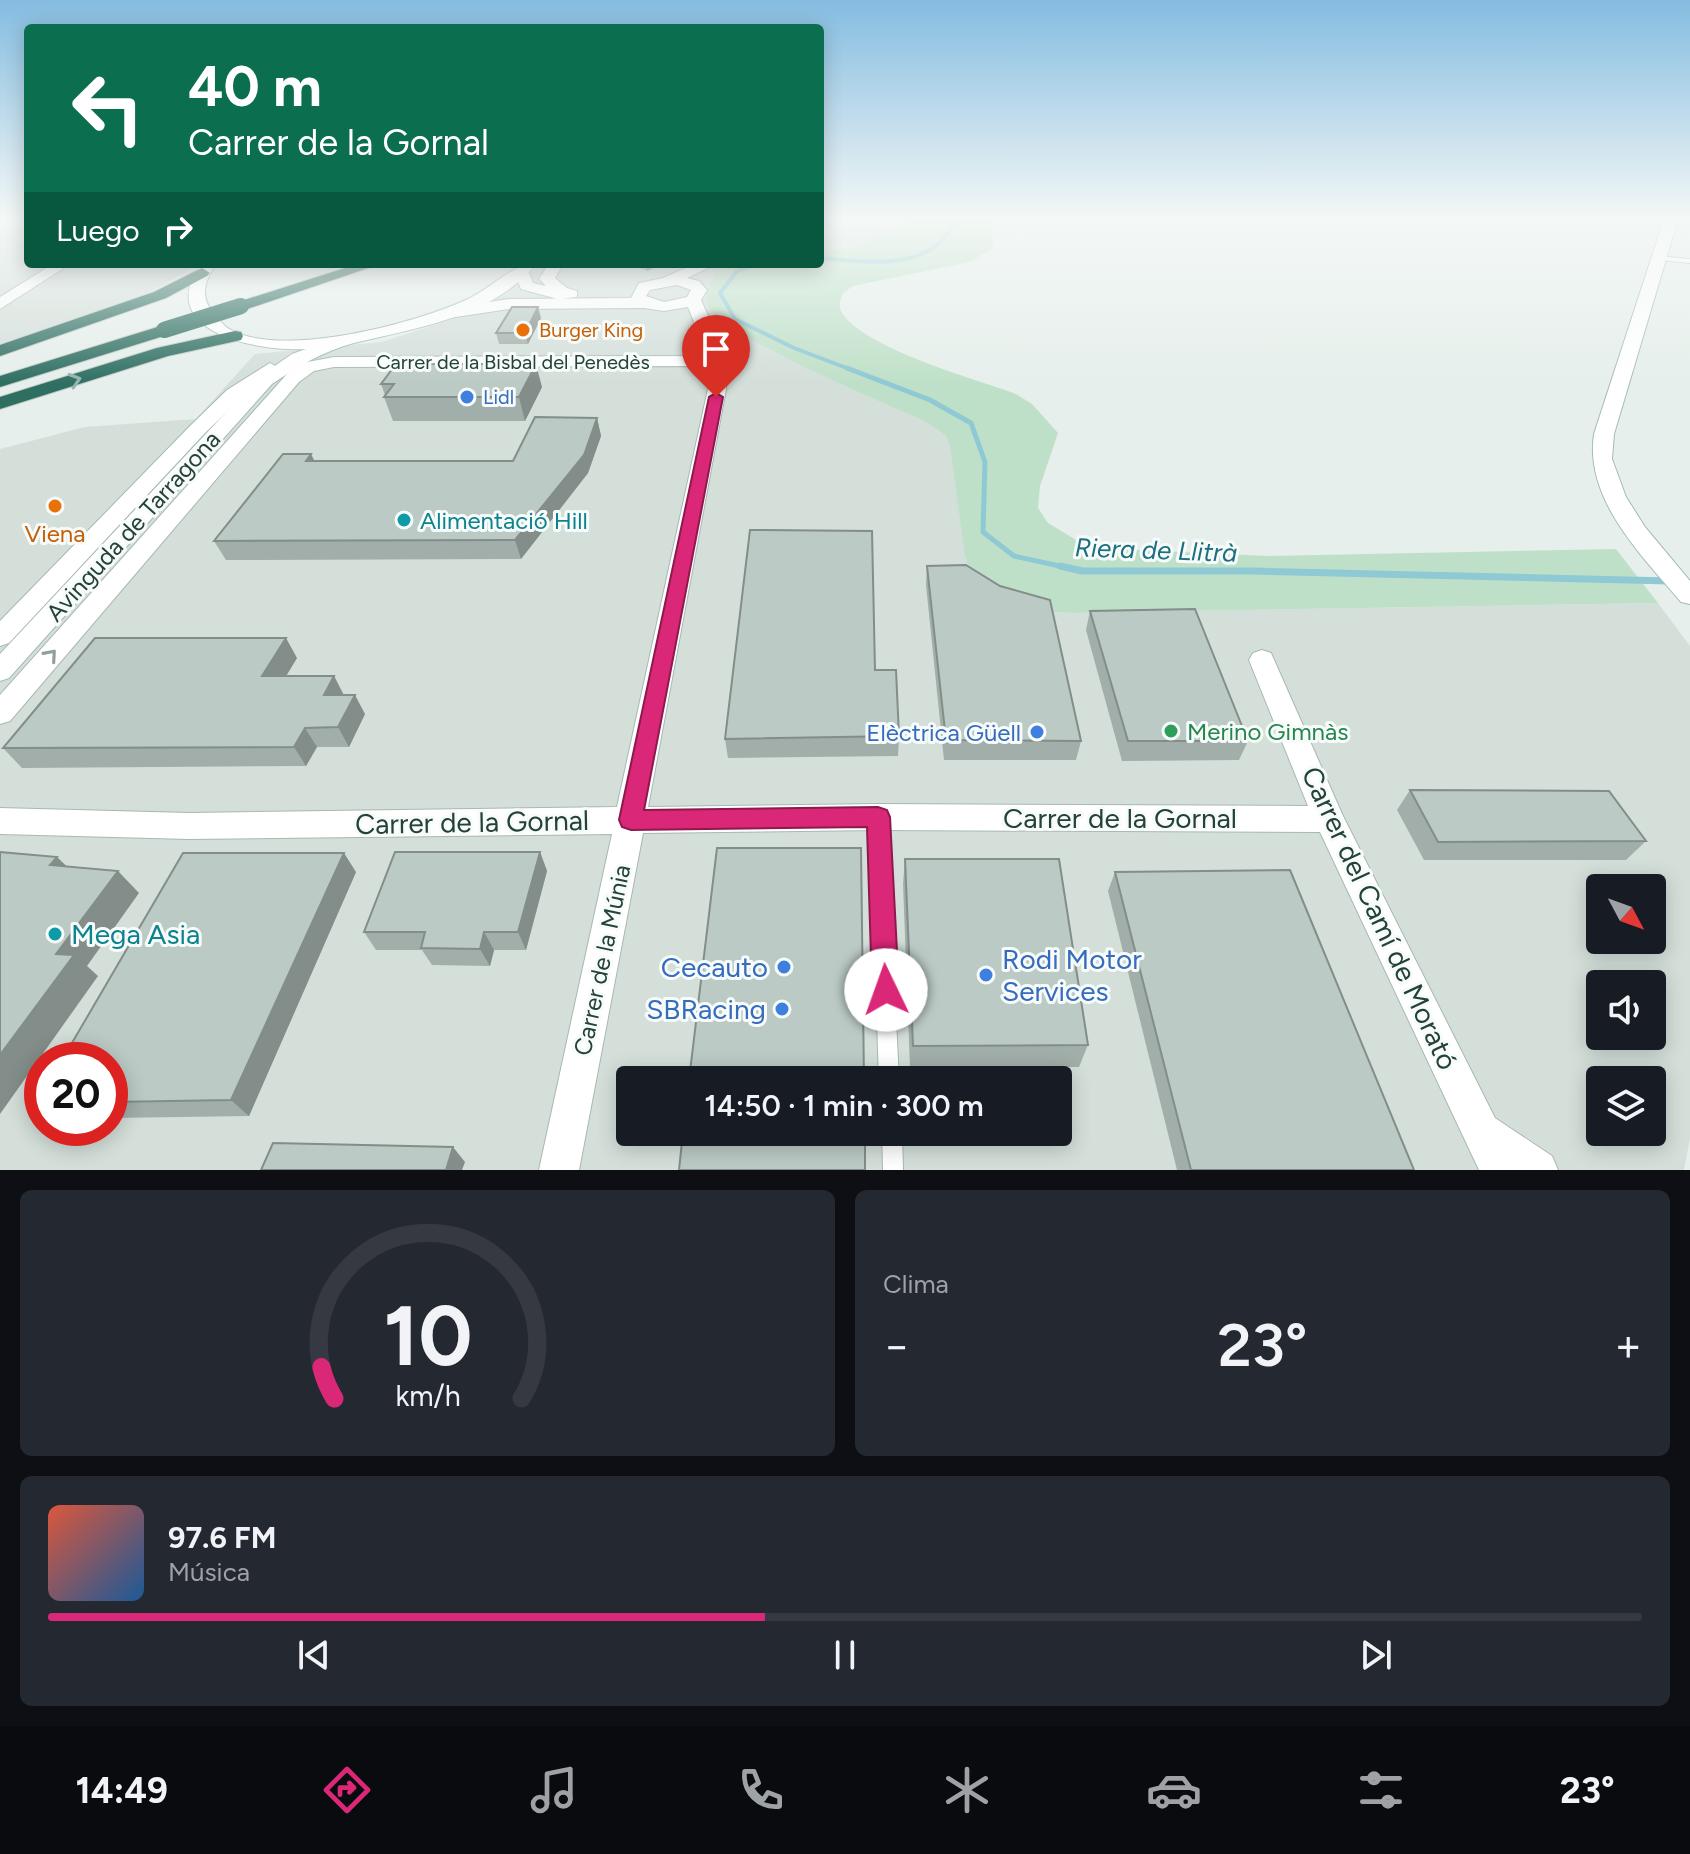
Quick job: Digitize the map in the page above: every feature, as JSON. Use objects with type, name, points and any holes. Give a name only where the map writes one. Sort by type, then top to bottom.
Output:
[{"type":"highway","points":[[0,351],[160,295],[196,274]]},
{"type":"highway","points":[[0,382],[343,274]]},
{"type":"highway","points":[[0,403],[163,352],[235,336]]},
{"type":"street","points":[[0,304],[48,274]]},
{"type":"street","points":[[203,274],[196,295],[204,316],[235,336],[266,344],[344,341],[389,332],[449,313],[489,294],[517,274]]},
{"type":"street","points":[[525,274],[526,286],[534,290],[574,294],[644,294],[680,310],[706,328]]},
{"type":"street","points":[[550,274],[547,279],[561,291],[574,294]]},
{"type":"street","points":[[449,313],[509,304],[644,294],[665,280],[683,274]]},
{"type":"street","points":[[667,306],[695,293],[709,274]]},
{"type":"street","points":[[1655,274],[1604,434],[1602,458],[1618,501],[1659,560],[1690,596]]},
{"type":"street","points":[[665,280],[687,282],[695,293]]},
{"type":"street","name":"Carrer de la Múnia","points":[[559,1170],[717,389],[719,361],[716,343],[706,328],[695,293]]},
{"type":"street","name":"Avinguda de Tarragona","points":[[0,637],[234,394],[268,374],[303,362],[344,341]]},
{"type":"street","points":[[266,344],[268,374]]},
{"type":"street","name":"Carrer de la Bisbal del Penedès","points":[[303,362],[719,361]]},
{"type":"street","name":"Avinguda de Tarragona","points":[[0,713],[293,378],[303,362]]},
{"type":"street","name":"Avinguda de Tarragona","points":[[0,671],[268,374]]},
{"type":"street","name":"Carrer del Camí de Morató","points":[[1262,660],[1329,819],[1500,1170]]},
{"type":"street","name":"Carrer de la Gornal","points":[[0,821],[189,826],[878,817],[1329,819]]},
{"type":"street","name":"Carrer del Camí de Morató","points":[[1482,1132],[1538,1170]]},
{"type":"lane","points":[[878,817],[888,1066]]},
{"type":"lane","points":[[892,1146],[893,1170]]},
{"type":"shaded area","points":[[0,274],[184,274],[137,299],[0,344]]},
{"type":"shaded area","points":[[529,274],[716,274],[714,315],[768,349],[926,422],[945,435],[1037,611],[1072,613],[1658,603],[1690,646],[1690,1138],[1684,1170],[0,1170],[0,449],[85,427],[196,419],[255,354],[382,342],[461,316],[519,284]]},
{"type":"green space","points":[[715,274],[913,274],[853,286],[843,293],[841,311],[853,325],[895,350],[1016,394],[1032,404],[1058,433],[1040,486],[1038,508],[1048,523],[1081,543],[1096,548],[1267,556],[1616,549],[1658,603],[1072,613],[1037,611],[973,578],[965,556],[950,445],[945,435],[926,422],[742,334],[719,319],[708,306],[709,288]]},
{"type":"building","points":[[512,307],[538,307],[525,333],[496,333]]},
{"type":"building","points":[[396,364],[536,364],[519,397],[384,397],[394,384],[381,384]]},
{"type":"building","name":"Alimentació Hill","points":[[535,417],[597,418],[584,455],[515,540],[214,541],[283,454],[311,454],[306,461],[513,461]]},
{"type":"building","points":[[750,530],[872,531],[875,670],[896,670],[899,736],[725,739]]},
{"type":"building","points":[[966,565],[1000,586],[1050,600],[1081,741],[946,740],[927,566]]},
{"type":"building","points":[[1195,609],[1248,741],[1128,741],[1090,611]]},
{"type":"building","points":[[95,638],[286,638],[262,676],[334,676],[324,695],[355,695],[338,727],[305,728],[294,747],[3,748]]},
{"type":"building","points":[[1410,790],[1609,791],[1646,841],[1438,842]]},
{"type":"building","points":[[717,848],[861,848],[864,1066],[691,1066]]},
{"type":"building","name":"Mega Asia","points":[[0,852],[57,857],[50,865],[118,871],[56,954],[74,955],[0,1055]]},
{"type":"building","points":[[395,852],[540,852],[518,932],[484,932],[480,949],[421,948],[425,932],[364,932]]},
{"type":"building","points":[[183,853],[344,853],[231,1100],[128,1102],[128,1042],[73,1042]]},
{"type":"building","name":"Rodi Motor Services","points":[[905,859],[1059,859],[1088,1045],[913,1046]]},
{"type":"building","points":[[1290,870],[1414,1170],[1191,1170],[1115,872]]},
{"type":"building","points":[[273,1143],[453,1147],[446,1170],[261,1170]]},
{"type":"building","points":[[682,1146],[865,1146],[865,1170],[679,1170]]},
{"type":"waterway","name":"Riera de Llitrà","points":[[735,274],[720,293],[735,319],[794,348],[852,370]]},
{"type":"waterway","name":"Riera de Llitrà","points":[[847,368],[930,400],[971,423],[985,462],[983,532],[1014,556],[1064,567]]},
{"type":"waterway","name":"Riera de Llitrà","points":[[1060,566],[1064,567]]},
{"type":"waterway","name":"Riera de Llitrà","points":[[1064,567],[1069,568]]},
{"type":"waterway","name":"Riera de Llitrà","points":[[1064,567],[1082,571],[1254,571],[1670,581]]},
{"type":"place","name":"Burger King","points":[[523,330]]},
{"type":"place","name":"Lidl","points":[[467,397]]},
{"type":"place","name":"Viena","points":[[55,506]]},
{"type":"place","name":"Alimentació Hill","points":[[404,520]]},
{"type":"place","name":"Merino Gimnàs","points":[[1171,731]]},
{"type":"place","name":"Elèctrica Güell","points":[[1037,732]]},
{"type":"place","name":"Mega Asia","points":[[55,934]]},
{"type":"place","name":"Cecauto","points":[[784,967]]},
{"type":"place","name":"Rodi Motor Services","points":[[986,975]]},
{"type":"place","name":"SBRacing","points":[[782,1009]]},
{"type":"route","points":[[716,397],[631,820],[878,817],[886,990]]}]
